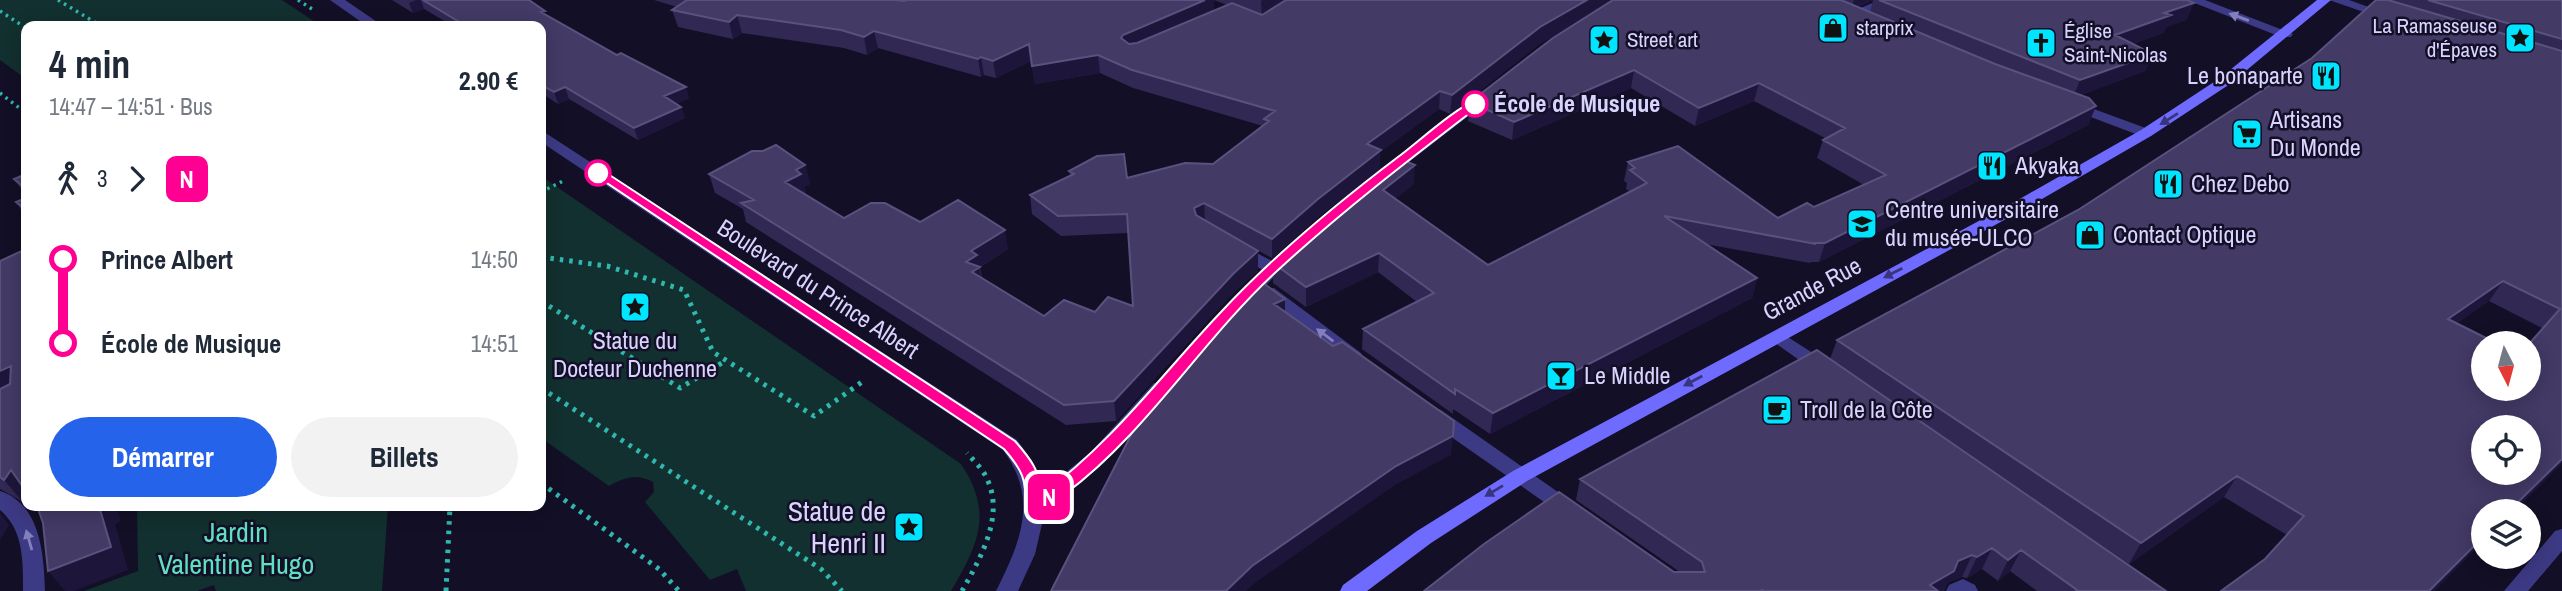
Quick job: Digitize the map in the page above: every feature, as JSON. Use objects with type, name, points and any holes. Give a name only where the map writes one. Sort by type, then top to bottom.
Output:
[{"type":"main road","name":"Grande Rue","points":[[1351,591],[1424,537],[1520,475],[2022,204],[2146,133],[2225,81],[2325,0]]},
{"type":"street","points":[[336,0],[368,21]]},
{"type":"street","points":[[1872,23],[1845,13],[1893,0]]},
{"type":"street","points":[[2193,0],[2286,34]]},
{"type":"street","points":[[2335,0],[2402,20]]},
{"type":"street","points":[[1376,181],[1505,81]]},
{"type":"street","points":[[2053,98],[2146,133]]},
{"type":"street","name":"Boulevard du Prince Albert","points":[[546,138],[1010,445],[1026,464],[1034,484],[1034,508],[1025,556],[1007,591]]},
{"type":"street","points":[[1234,306],[1304,241]]},
{"type":"street","points":[[1227,242],[1272,268]]},
{"type":"street","points":[[1256,283],[1368,367]]},
{"type":"street","points":[[1777,336],[1844,382]]},
{"type":"street","points":[[1034,508],[1097,458],[1171,377]]},
{"type":"street","points":[[1420,405],[1589,523]]},
{"type":"street","points":[[0,499],[17,512],[31,539],[34,591]]},
{"type":"street","points":[[2515,591],[2560,543]]},
{"type":"street","points":[[1957,591],[1963,587],[1967,591]]},
{"type":"path","points":[[58,0],[92,21]]},
{"type":"path","points":[[0,11],[21,25]]},
{"type":"path","points":[[0,93],[21,109]]},
{"type":"path","points":[[557,174],[577,188]]},
{"type":"path","points":[[546,258],[607,266],[684,290],[713,352],[814,416],[862,382]]},
{"type":"path","points":[[546,304],[680,388],[724,361]]},
{"type":"path","points":[[851,374],[873,389]]},
{"type":"path","points":[[546,391],[821,569],[842,591]]},
{"type":"path","points":[[957,446],[968,454],[988,480],[993,512],[985,551],[962,591]]},
{"type":"path","points":[[546,487],[659,569],[679,591]]},
{"type":"path","points":[[446,591],[450,511]]},
{"type":"green space","points":[[0,0],[282,0],[314,21],[21,21],[21,75],[0,60]]},
{"type":"green space","points":[[546,179],[961,464],[977,498],[978,529],[969,559],[951,591],[746,591],[737,569],[710,580],[645,502],[654,492],[653,482],[631,477],[609,486],[546,442]]},
{"type":"green space","name":"Jardin Valentine Hugo","points":[[137,511],[388,511],[382,591],[216,591],[214,585],[197,591],[84,591],[138,571]]},
{"type":"building","points":[[423,0],[529,0],[545,11],[541,12],[617,55],[621,53],[686,87],[664,96],[681,107],[634,128],[565,87],[554,92],[546,88],[546,21],[458,21]]},
{"type":"building","points":[[687,0],[1205,0],[1123,35],[1121,38],[1129,44],[1232,3],[1262,15],[1286,0],[1587,0],[1540,27],[1452,95],[1440,91],[1367,144],[1381,150],[1272,239],[1204,203],[1194,208],[1196,215],[1258,251],[1114,401],[1064,405],[741,203],[754,200],[709,174],[752,151],[763,151],[776,145],[805,165],[796,170],[801,174],[785,182],[844,218],[871,203],[885,203],[920,222],[958,200],[1005,230],[971,251],[977,255],[966,262],[980,267],[972,272],[1044,316],[1064,300],[1095,312],[1108,297],[1133,306],[1127,214],[1058,216],[1030,195],[1074,174],[1069,171],[1097,156],[1124,154],[1127,178],[1185,163],[1213,164],[1269,121],[1264,119],[1275,111],[1132,70],[1098,55],[1032,66],[1029,44],[993,61],[981,57],[978,59],[874,31],[864,37],[841,30],[737,15],[729,22],[672,10]]},
{"type":"building","points":[[1613,0],[1841,0],[1995,64],[2089,98],[2096,106],[1825,243],[1814,243],[1816,244],[1664,216],[1757,278],[1493,413],[1455,389],[1455,394],[1363,329],[1434,293],[1379,253],[1306,287],[1273,263],[1333,209],[1398,158],[1415,165],[1383,190],[1488,265],[1647,183],[1630,170],[1635,168],[1628,162],[1678,146],[1778,218],[1807,203],[1814,207],[1886,175],[1823,140],[1845,128],[1759,83],[1699,108],[1634,70],[1514,122],[1470,102],[1553,38]]},
{"type":"building","name":"Église Saint-Nicolas","points":[[1879,0],[2187,0],[2194,3],[2164,13],[2171,15],[2115,35],[2153,54],[2080,80]]},
{"type":"building","points":[[2376,0],[2388,0],[2562,51],[2562,459],[2541,480],[2541,415],[2471,415],[2471,485],[2536,485],[2521,499],[2471,499],[2471,549],[2429,591],[2221,591],[2265,559],[2304,516],[2237,476],[2141,543],[1837,340],[2078,210],[2312,58]]},
{"type":"building","points":[[2428,0],[2562,0],[2562,39]]},
{"type":"building","points":[[21,251],[21,484],[11,470],[4,480],[0,477],[0,389],[10,384],[11,366],[0,371],[0,261]]},
{"type":"building","points":[[1258,279],[1285,299],[1274,304],[1333,346],[1342,342],[1454,421],[1453,436],[1396,466],[1252,566],[1226,591],[1051,591],[1149,400],[1146,400]]},
{"type":"building","points":[[1817,350],[2166,591],[2076,591],[2021,550],[2008,560],[1992,548],[1977,557],[1972,555],[1958,561],[1954,571],[1930,585],[1938,591],[1424,591],[1484,544],[1559,492],[1674,572],[1705,572],[1702,562],[1580,479]]},
{"type":"building","points":[[39,511],[100,511],[111,547],[48,571],[43,523]]},
{"type":"bus line","name":"N","points":[[598,173],[1010,445],[1026,464],[1034,484],[1034,508],[1076,477],[1116,439],[1227,314],[1272,268],[1385,173],[1475,104]]},
{"type":"place","name":"starprix","points":[[1833,28]]},
{"type":"place","name":"La Ramasseuse d'Épaves","points":[[2520,38]]},
{"type":"place","name":"Street art","points":[[1604,40]]},
{"type":"place","name":"Église Saint-Nicolas","points":[[2041,43]]},
{"type":"place","name":"Le bonaparte","points":[[2326,76]]},
{"type":"place","name":"École de Musique","points":[[1475,104]]},
{"type":"place","name":"Artisans Du Monde","points":[[2247,134]]},
{"type":"place","name":"Akyaka","points":[[1992,166]]},
{"type":"place","name":"Chez Debo","points":[[2168,184]]},
{"type":"place","name":"Centre universitaire du musée-ULCO","points":[[1862,224]]},
{"type":"place","name":"Contact Optique","points":[[2090,235]]},
{"type":"place","name":"Statue du Docteur Duchenne","points":[[635,307]]},
{"type":"place","name":"Le Middle","points":[[1561,376]]},
{"type":"place","name":"Troll de la Côte","points":[[1777,410]]},
{"type":"place","name":"Statue de Henri II","points":[[909,527]]}]
